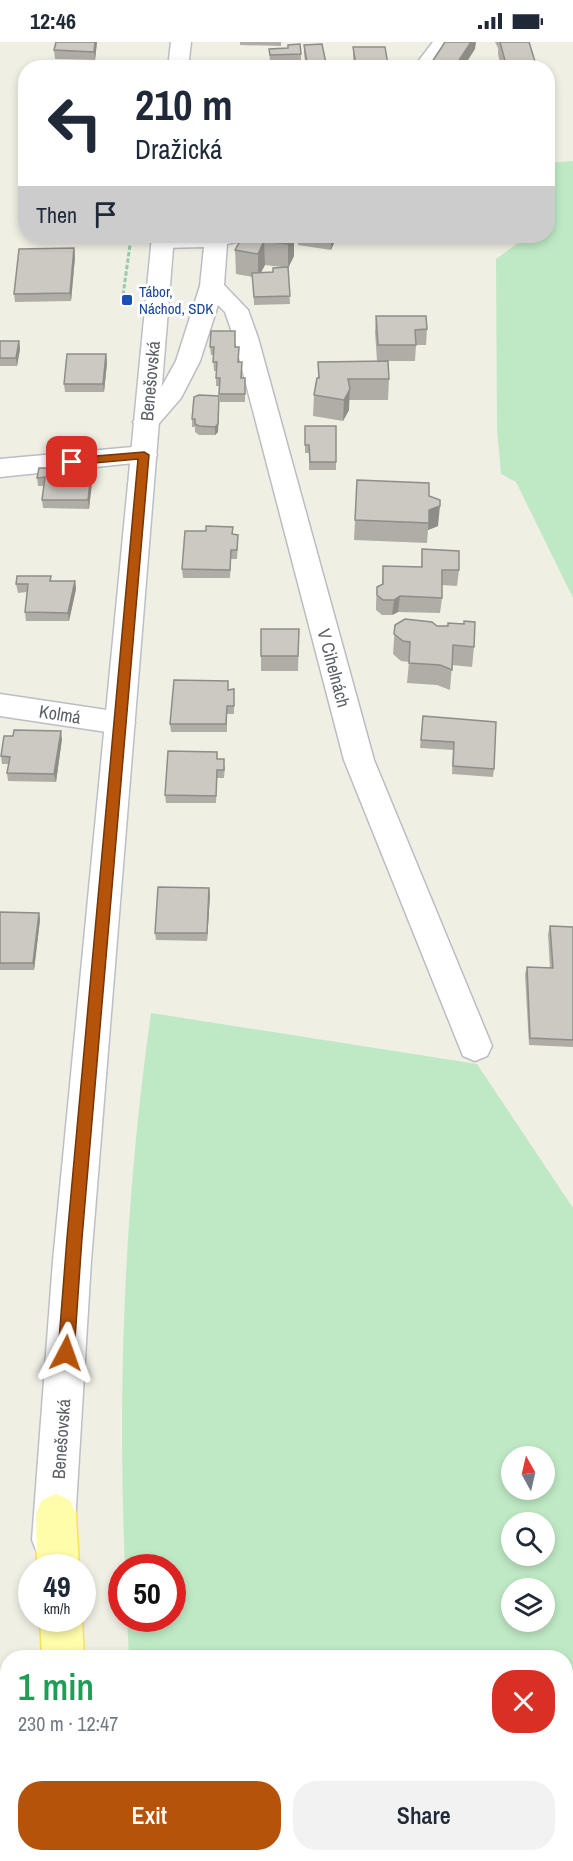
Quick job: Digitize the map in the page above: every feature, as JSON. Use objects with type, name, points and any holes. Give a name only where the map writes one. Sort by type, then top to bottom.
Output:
[{"type":"main road","points":[[56,1514],[57,1554]]},
{"type":"main road","points":[[62,1632],[63,1650]]},
{"type":"street","points":[[179,60],[180,42]]},
{"type":"street","points":[[429,60],[443,42]]},
{"type":"street","name":"Benešovská","points":[[52,1554],[73,1250],[163,243]]},
{"type":"street","points":[[146,422],[172,392],[188,361],[212,286],[223,243]]},
{"type":"street","name":"V Cihelnách","points":[[212,286],[236,310],[246,338],[359,760],[475,1046]]},
{"type":"street","points":[[0,468],[144,455]]},
{"type":"street","name":"Kolmá","points":[[0,705],[120,723]]},
{"type":"street","points":[[45,1650],[46,1632]]},
{"type":"path","points":[[123,296],[131,243]]},
{"type":"green space","points":[[573,161],[573,598],[516,482],[501,474],[497,429],[496,259],[518,243],[555,243],[555,162]]},
{"type":"green space","points":[[151,1013],[477,1064],[573,1208],[573,1650],[129,1650],[128,1632],[186,1632],[186,1554],[125,1554],[122,1429],[129,1220]]},
{"type":"building","points":[[56,42],[95,42],[94,52],[54,50]]},
{"type":"building","points":[[445,42],[471,42],[459,60],[433,60]]},
{"type":"building","points":[[500,42],[529,42],[535,60],[505,60]]},
{"type":"building","points":[[300,44],[301,54],[270,55],[269,49],[288,48],[288,45]]},
{"type":"building","points":[[322,44],[325,60],[307,60],[304,45]]},
{"type":"building","points":[[353,47],[385,47],[387,60],[355,60]]},
{"type":"building","points":[[239,243],[263,243],[258,254],[235,250]]},
{"type":"building","points":[[74,248],[70,293],[14,294],[19,249]]},
{"type":"building","points":[[288,267],[290,296],[254,297],[252,273],[273,272],[273,268]]},
{"type":"building","points":[[376,316],[426,316],[427,329],[415,330],[416,345],[378,345]]},
{"type":"building","points":[[211,331],[235,331],[235,347],[239,347],[238,362],[242,362],[241,378],[245,378],[245,394],[219,394],[220,378],[216,378],[217,362],[213,362],[214,347],[210,347]]},
{"type":"building","points":[[0,341],[19,341],[16,358],[0,358]]},
{"type":"building","points":[[67,354],[106,354],[103,384],[64,384]]},
{"type":"building","points":[[388,361],[389,379],[348,379],[350,389],[344,400],[314,395],[317,378],[319,378],[318,362]]},
{"type":"building","points":[[219,396],[218,424],[215,427],[199,426],[195,424],[195,419],[192,419],[194,397]]},
{"type":"building","points":[[305,426],[336,426],[336,462],[310,462],[309,445],[305,445]]},
{"type":"building","points":[[39,468],[78,468],[78,473],[91,473],[88,500],[42,500],[45,477],[37,478]]},
{"type":"building","points":[[357,480],[429,483],[429,496],[440,500],[440,506],[429,510],[429,523],[355,520]]},
{"type":"building","points":[[206,526],[233,527],[232,534],[238,535],[237,550],[231,550],[230,570],[182,569],[185,531],[206,531]]},
{"type":"building","points":[[422,549],[459,551],[459,570],[442,570],[442,598],[400,596],[394,600],[383,600],[377,595],[377,587],[383,584],[383,566],[422,567]]},
{"type":"building","points":[[17,576],[51,576],[50,581],[75,581],[68,613],[25,612],[28,584],[16,584]]},
{"type":"building","points":[[405,619],[432,622],[437,626],[448,626],[448,623],[464,624],[464,621],[475,622],[474,647],[453,645],[452,670],[440,665],[409,663],[410,642],[403,641],[394,634],[395,625]]},
{"type":"building","points":[[261,629],[299,629],[298,656],[261,656]]},
{"type":"building","points":[[174,680],[228,681],[228,690],[234,689],[234,706],[227,706],[226,724],[170,724]]},
{"type":"building","points":[[423,716],[496,722],[494,769],[453,766],[454,742],[421,740]]},
{"type":"building","points":[[14,730],[61,731],[54,774],[7,773],[10,757],[1,756],[4,736],[13,736]]},
{"type":"building","points":[[168,751],[217,752],[217,759],[224,759],[224,770],[217,770],[216,796],[165,795]]},
{"type":"building","points":[[158,887],[209,888],[207,933],[155,933]]},
{"type":"building","points":[[0,912],[39,913],[33,963],[0,963]]},
{"type":"building","points":[[550,926],[573,927],[573,1040],[530,1038],[527,967],[553,968]]},
{"type":"place","name":"Tábor, Náchod, SDK","points":[[127,300]]},
{"type":"route","points":[[66,1353],[74,1238],[144,455],[72,462]]}]
